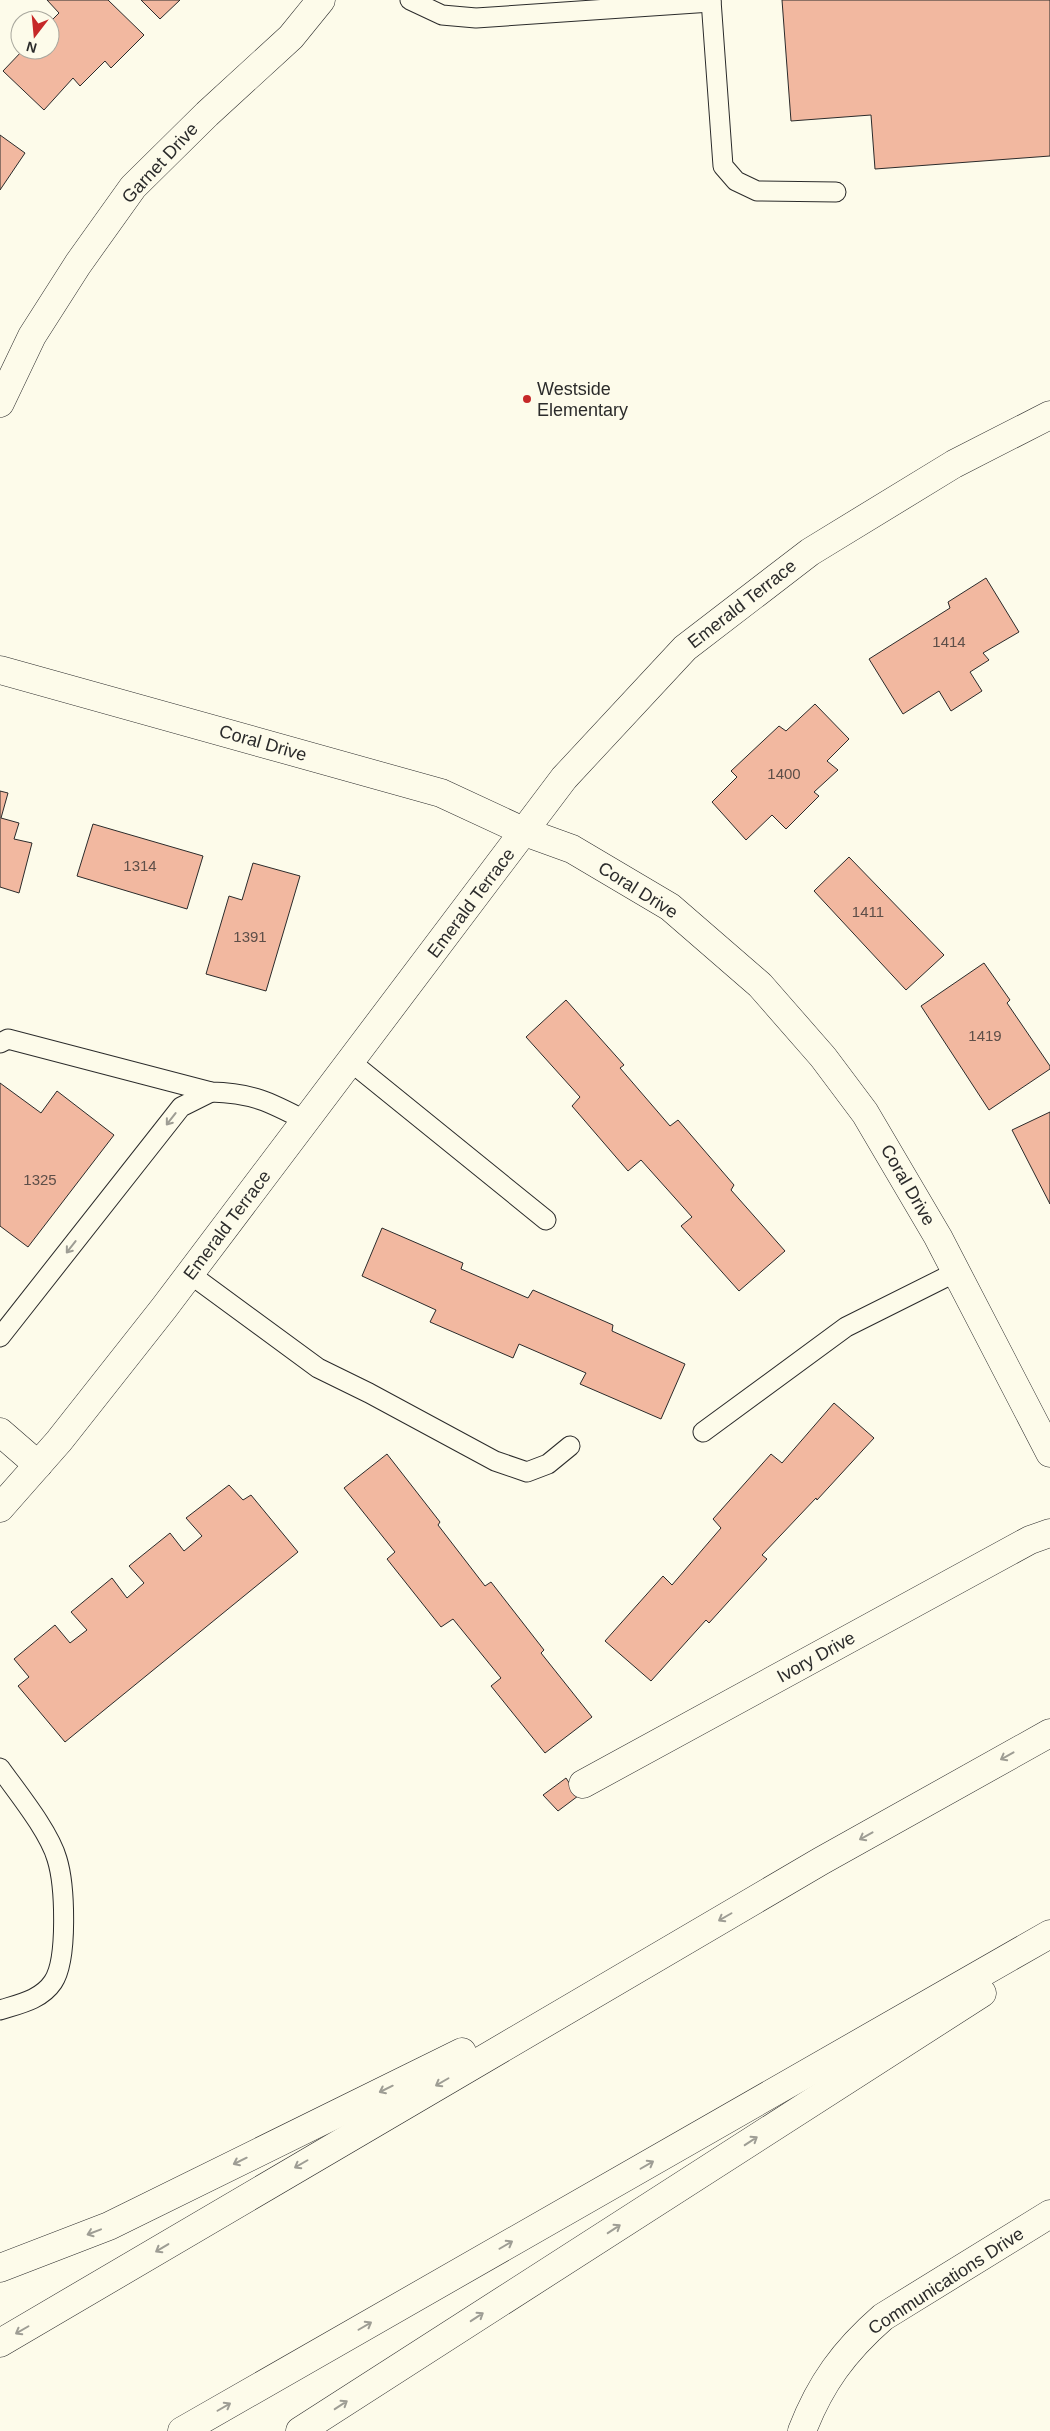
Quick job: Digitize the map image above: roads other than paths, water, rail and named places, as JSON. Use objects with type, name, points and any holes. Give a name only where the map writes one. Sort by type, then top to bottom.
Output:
[{"type":"main road","name":"Garnet Drive","points":[[0,403],[32,336],[78,264],[133,187],[207,114],[291,37],[321,0]]},
{"type":"main road","name":"Emerald Terrace","points":[[0,1508],[60,1441],[190,1274],[564,778],[685,648],[810,552],[954,464],[1050,414]]},
{"type":"main road","name":"Coral Drive","points":[[0,670],[441,793],[525,832],[572,849],[670,907],[760,985],[823,1057],[865,1113],[938,1237],[1050,1453]]},
{"type":"main road","points":[[0,1432],[38,1466]]},
{"type":"main road","name":"Ivory Drive","points":[[583,1784],[1030,1540],[1050,1533]]},
{"type":"main road","points":[[0,2343],[680,1943],[1050,1732]]},
{"type":"main road","points":[[182,2431],[1050,1934]]},
{"type":"main road","points":[[0,2268],[109,2226],[680,1943]]},
{"type":"main road","points":[[300,2431],[1050,1949]]},
{"type":"main road","name":"Communications Drive","points":[[802,2431],[813,2402],[838,2362],[861,2336],[883,2318],[1050,2214]]},
{"type":"lane","points":[[410,0],[442,14],[476,18],[711,1],[723,166],[736,180],[757,191],[836,192]]},
{"type":"lane","points":[[0,1043],[8,1039],[210,1092],[240,1093],[274,1104],[306,1121]]},
{"type":"lane","points":[[351,1062],[546,1220]]},
{"type":"lane","points":[[0,1337],[180,1107],[210,1092]]},
{"type":"lane","points":[[703,1432],[846,1327],[956,1272]]},
{"type":"lane","points":[[190,1274],[318,1368],[369,1393],[495,1461],[527,1472],[548,1464],[570,1446]]},
{"type":"lane","points":[[0,1768],[36,1819],[57,1858],[63,1909],[62,1959],[53,1982],[36,1999],[0,2010]]},
{"type":"place","name":"Westside Elementary","points":[[527,399]]}]
